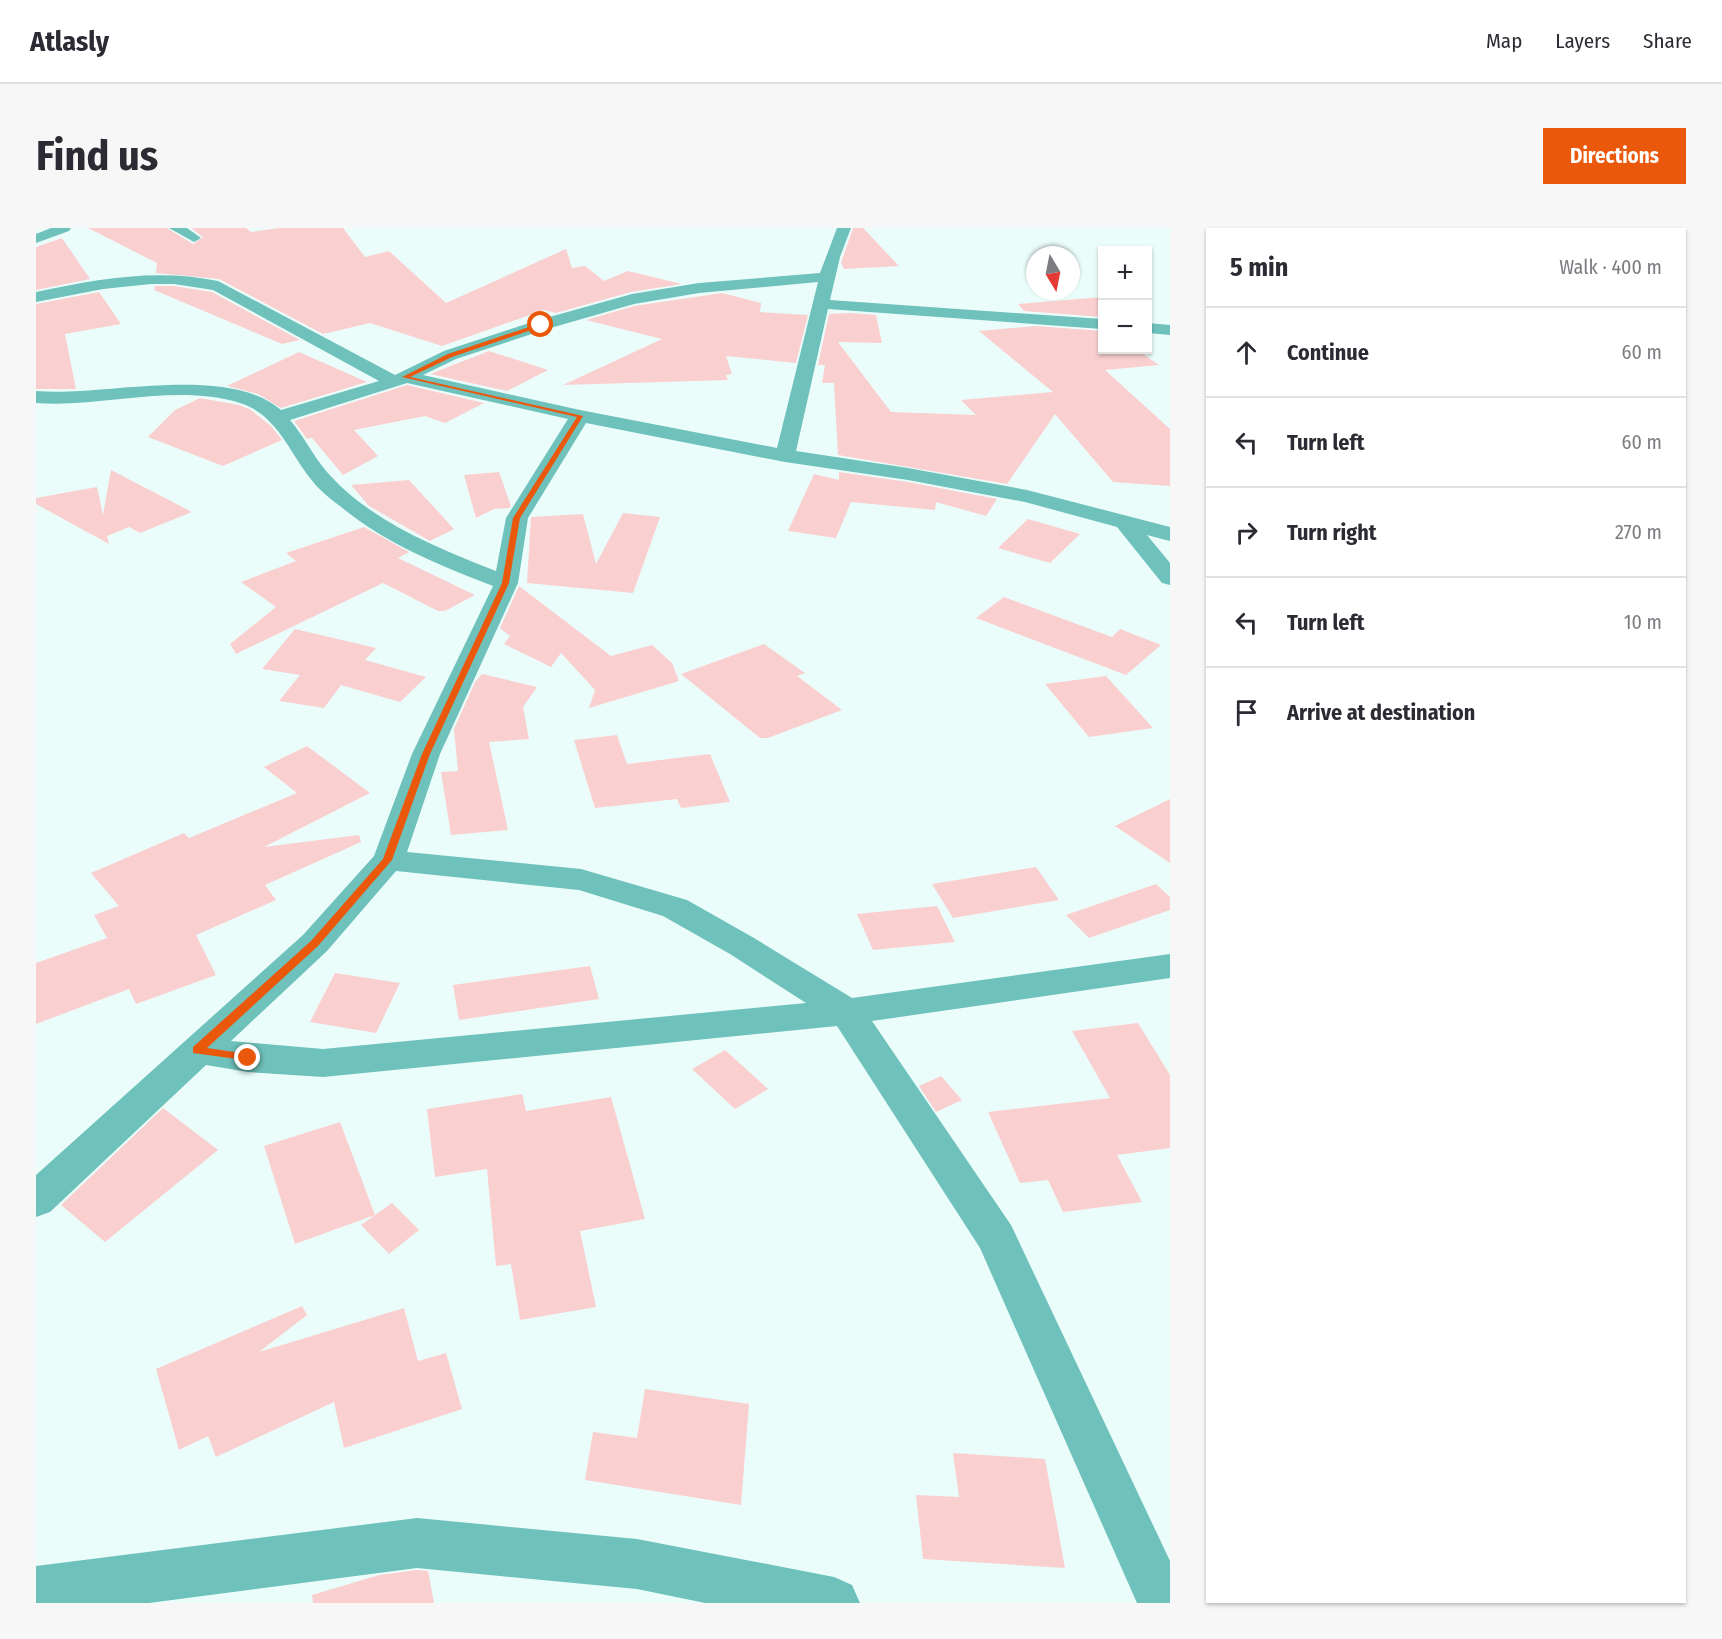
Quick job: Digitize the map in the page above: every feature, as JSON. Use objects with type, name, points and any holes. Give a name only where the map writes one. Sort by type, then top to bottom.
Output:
[{"type":"street","points":[[36,239],[64,228]]},
{"type":"street","points":[[176,228],[194,238]]},
{"type":"street","points":[[785,456],[832,257],[844,228]]},
{"type":"street","points":[[277,417],[400,380],[450,356],[541,325],[632,299],[699,288],[827,277]]},
{"type":"street","points":[[36,297],[108,282],[194,279],[218,286],[400,380],[785,456],[909,474],[1027,496],[1170,534]]},
{"type":"street","points":[[821,304],[1098,324]]},
{"type":"street","points":[[1152,328],[1170,330]]},
{"type":"street","points":[[36,397],[63,400],[138,392],[185,391],[235,396],[258,403],[277,417],[326,483],[363,515],[421,549],[506,583]]},
{"type":"street","points":[[36,1200],[315,944],[388,860],[426,754],[506,583],[517,518],[580,416]]},
{"type":"street","points":[[1125,522],[1170,578]]},
{"type":"street","points":[[388,860],[581,880],[675,908],[742,946],[847,1012],[996,1238],[1163,1603]]},
{"type":"street","points":[[197,1050],[248,1058],[323,1063],[847,1012],[1170,966]]},
{"type":"street","points":[[36,1592],[417,1543],[637,1564],[834,1603]]},
{"type":"building","points":[[88,228],[167,228],[193,244],[203,237],[191,228],[246,228],[251,232],[279,228],[343,228],[365,257],[389,251],[446,303],[566,249],[572,268],[585,266],[604,281],[628,271],[682,284],[631,292],[556,313],[544,310],[442,346],[370,323],[323,334],[219,279],[156,273],[157,263]]},
{"type":"building","points":[[853,228],[863,228],[899,266],[844,269],[841,263]]},
{"type":"building","points":[[62,238],[90,279],[36,290],[36,247]]},
{"type":"building","points":[[155,286],[174,286],[212,292],[300,340],[282,344],[154,290]]},
{"type":"building","points":[[99,292],[121,324],[65,334],[76,389],[36,389],[36,304]]},
{"type":"building","points":[[722,293],[761,303],[760,312],[808,315],[796,363],[726,356],[732,374],[726,375],[728,380],[563,385],[662,339],[586,320],[634,306]]},
{"type":"building","points":[[1098,297],[1098,317],[1024,311],[1018,304],[1080,300]]},
{"type":"building","points":[[829,314],[876,315],[882,343],[838,342],[891,412],[976,415],[961,400],[1053,392],[979,331],[1036,326],[1098,331],[1098,354],[1143,354],[1159,365],[1105,370],[1170,429],[1170,486],[1113,482],[1055,414],[1007,484],[838,455],[834,383],[822,383],[825,365],[818,365]]},
{"type":"building","points":[[489,351],[548,370],[507,391],[430,374]]},
{"type":"building","points":[[299,352],[367,382],[281,408],[258,394],[227,386]]},
{"type":"building","points":[[407,385],[484,403],[445,423],[425,416],[354,430],[378,456],[343,475],[312,438],[307,439],[294,421]]},
{"type":"building","points":[[200,398],[239,405],[251,410],[271,426],[282,440],[223,466],[148,437],[175,410]]},
{"type":"building","points":[[111,470],[192,512],[140,533],[129,527],[107,536],[109,544],[36,504],[36,498],[97,487],[103,515]]},
{"type":"building","points":[[499,472],[511,506],[494,509],[476,518],[464,475]]},
{"type":"building","points":[[839,472],[997,499],[986,516],[936,502],[935,510],[851,502],[836,538],[788,531],[814,474],[839,480]]},
{"type":"building","points":[[409,480],[454,529],[430,541],[369,506],[351,485]]},
{"type":"building","points":[[623,513],[660,517],[633,593],[527,583],[531,517],[583,514],[596,564]]},
{"type":"building","points":[[1028,519],[1080,534],[1050,563],[998,548]]},
{"type":"building","points":[[364,527],[409,552],[398,558],[475,595],[445,611],[438,611],[383,583],[236,654],[230,644],[276,607],[241,582],[296,561],[286,553]]},
{"type":"building","points":[[519,586],[611,656],[652,645],[672,663],[679,681],[589,708],[595,690],[561,653],[551,667],[504,644],[510,636],[500,628]]},
{"type":"building","points":[[1004,597],[1112,637],[1120,629],[1161,645],[1126,675],[976,618]]},
{"type":"building","points":[[295,629],[376,648],[365,660],[426,677],[400,702],[341,685],[324,708],[279,701],[300,675],[262,669]]},
{"type":"building","points":[[764,644],[805,673],[797,676],[842,710],[768,738],[760,738],[681,674]]},
{"type":"building","points":[[482,674],[537,687],[523,707],[529,739],[489,742],[508,830],[451,835],[441,772],[458,771],[454,729],[475,682]]},
{"type":"building","points":[[1106,676],[1153,728],[1089,737],[1045,684]]},
{"type":"building","points":[[617,735],[627,764],[710,754],[730,802],[681,808],[677,799],[595,808],[574,740]]},
{"type":"building","points":[[307,746],[370,793],[264,847],[359,835],[361,842],[265,885],[276,900],[196,935],[216,975],[136,1004],[129,989],[36,1024],[36,963],[107,938],[94,915],[119,906],[91,873],[184,833],[189,838],[297,793],[264,767]]},
{"type":"building","points":[[1170,799],[1170,863],[1115,826]]},
{"type":"building","points":[[1036,867],[1059,900],[953,918],[932,884]]},
{"type":"building","points":[[1156,884],[1170,897],[1170,910],[1089,938],[1066,915]]},
{"type":"building","points":[[937,906],[955,942],[873,950],[857,914]]},
{"type":"building","points":[[590,966],[599,999],[459,1020],[453,985]]},
{"type":"building","points":[[335,973],[400,983],[376,1033],[310,1022]]},
{"type":"building","points":[[1138,1023],[1170,1075],[1170,1148],[1117,1155],[1142,1202],[1063,1212],[1048,1180],[1020,1183],[988,1112],[1110,1098],[1072,1031]]},
{"type":"building","points":[[725,1050],[768,1089],[735,1109],[692,1069]]},
{"type":"building","points":[[941,1076],[962,1100],[936,1112],[919,1086]]},
{"type":"building","points":[[522,1094],[526,1111],[611,1097],[645,1219],[580,1231],[596,1307],[520,1320],[511,1264],[496,1266],[487,1169],[435,1177],[427,1109]]},
{"type":"building","points":[[163,1108],[218,1150],[105,1242],[61,1205]]},
{"type":"building","points":[[340,1122],[375,1215],[295,1244],[264,1146]]},
{"type":"building","points":[[392,1203],[419,1230],[389,1254],[361,1225]]},
{"type":"building","points":[[302,1306],[307,1315],[259,1352],[404,1308],[418,1361],[446,1353],[462,1409],[344,1448],[334,1402],[216,1457],[208,1436],[179,1450],[156,1369]]},
{"type":"building","points":[[645,1389],[749,1404],[741,1505],[585,1480],[593,1432],[637,1438]]},
{"type":"building","points":[[953,1453],[1045,1459],[1065,1568],[923,1559],[916,1495],[959,1497]]},
{"type":"building","points":[[417,1570],[428,1571],[434,1603],[313,1603],[312,1595],[379,1575]]},
{"type":"route","points":[[248,1058],[197,1050],[315,944],[388,860],[426,754],[506,583],[517,518],[580,416],[405,377],[450,356],[541,325]]}]
